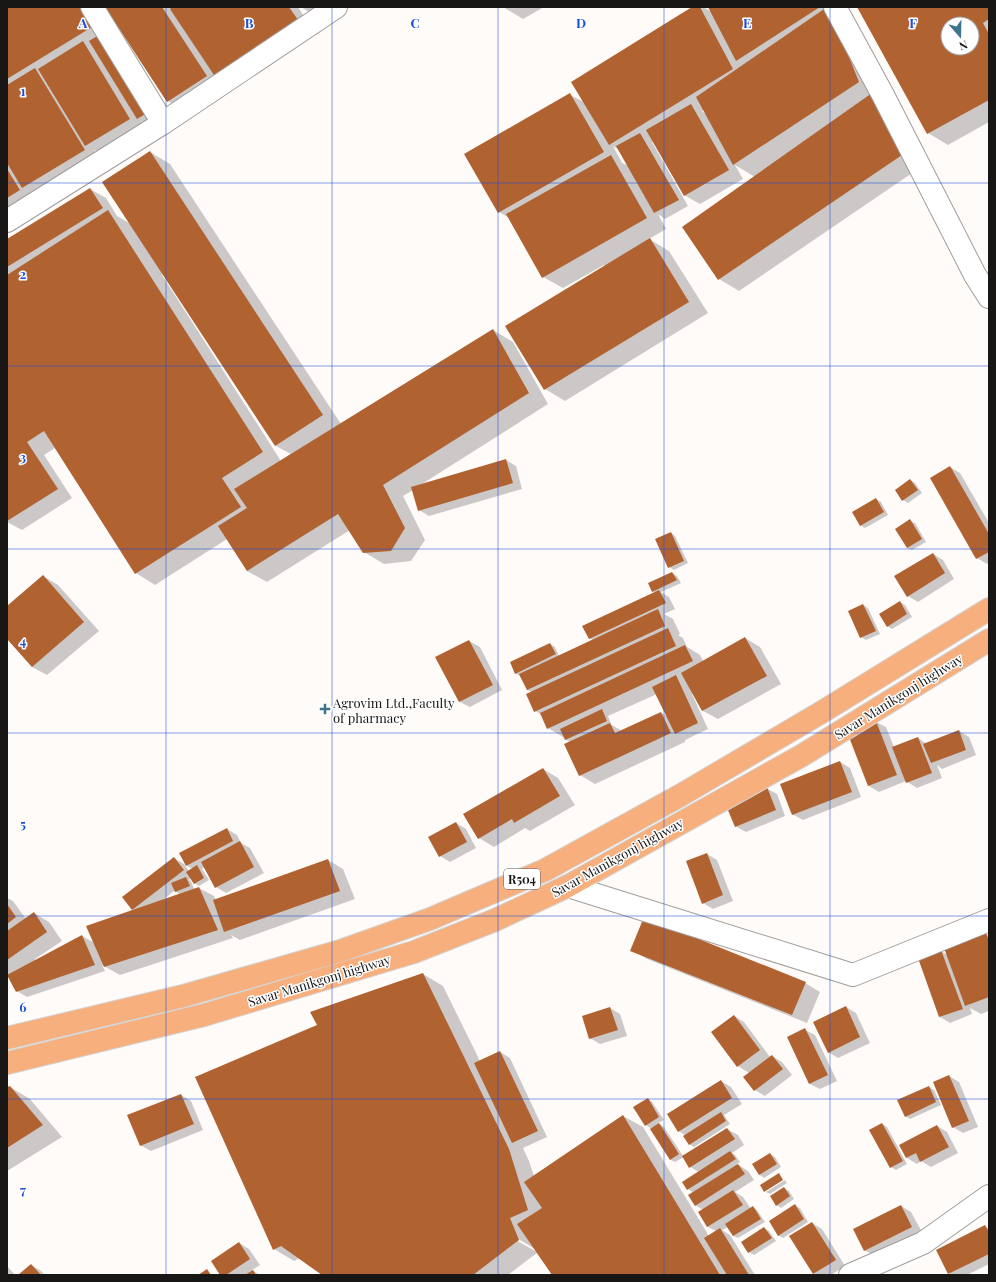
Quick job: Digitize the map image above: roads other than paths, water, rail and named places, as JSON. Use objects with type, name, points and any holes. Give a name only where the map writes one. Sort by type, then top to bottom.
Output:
[{"type":"main road","name":"R504","points":[[7,1038],[183,996],[340,951],[430,919],[545,870],[694,787],[822,712],[989,609]]},
{"type":"main road","name":"Savar Manikgonj highway","points":[[7,1062],[204,1015],[414,952],[495,920],[568,886],[801,756],[989,640]]},
{"type":"street","points":[[92,7],[163,123]]},
{"type":"street","points":[[7,220],[163,123],[336,7]]},
{"type":"street","points":[[835,7],[884,95],[975,275],[989,297]]},
{"type":"street","points":[[568,886],[853,975],[989,920]]},
{"type":"street","points":[[850,1275],[923,1243],[989,1196]]},
{"type":"place","name":"Agrovim Ltd.,Faculty of pharmacy","points":[[325,709]]}]
